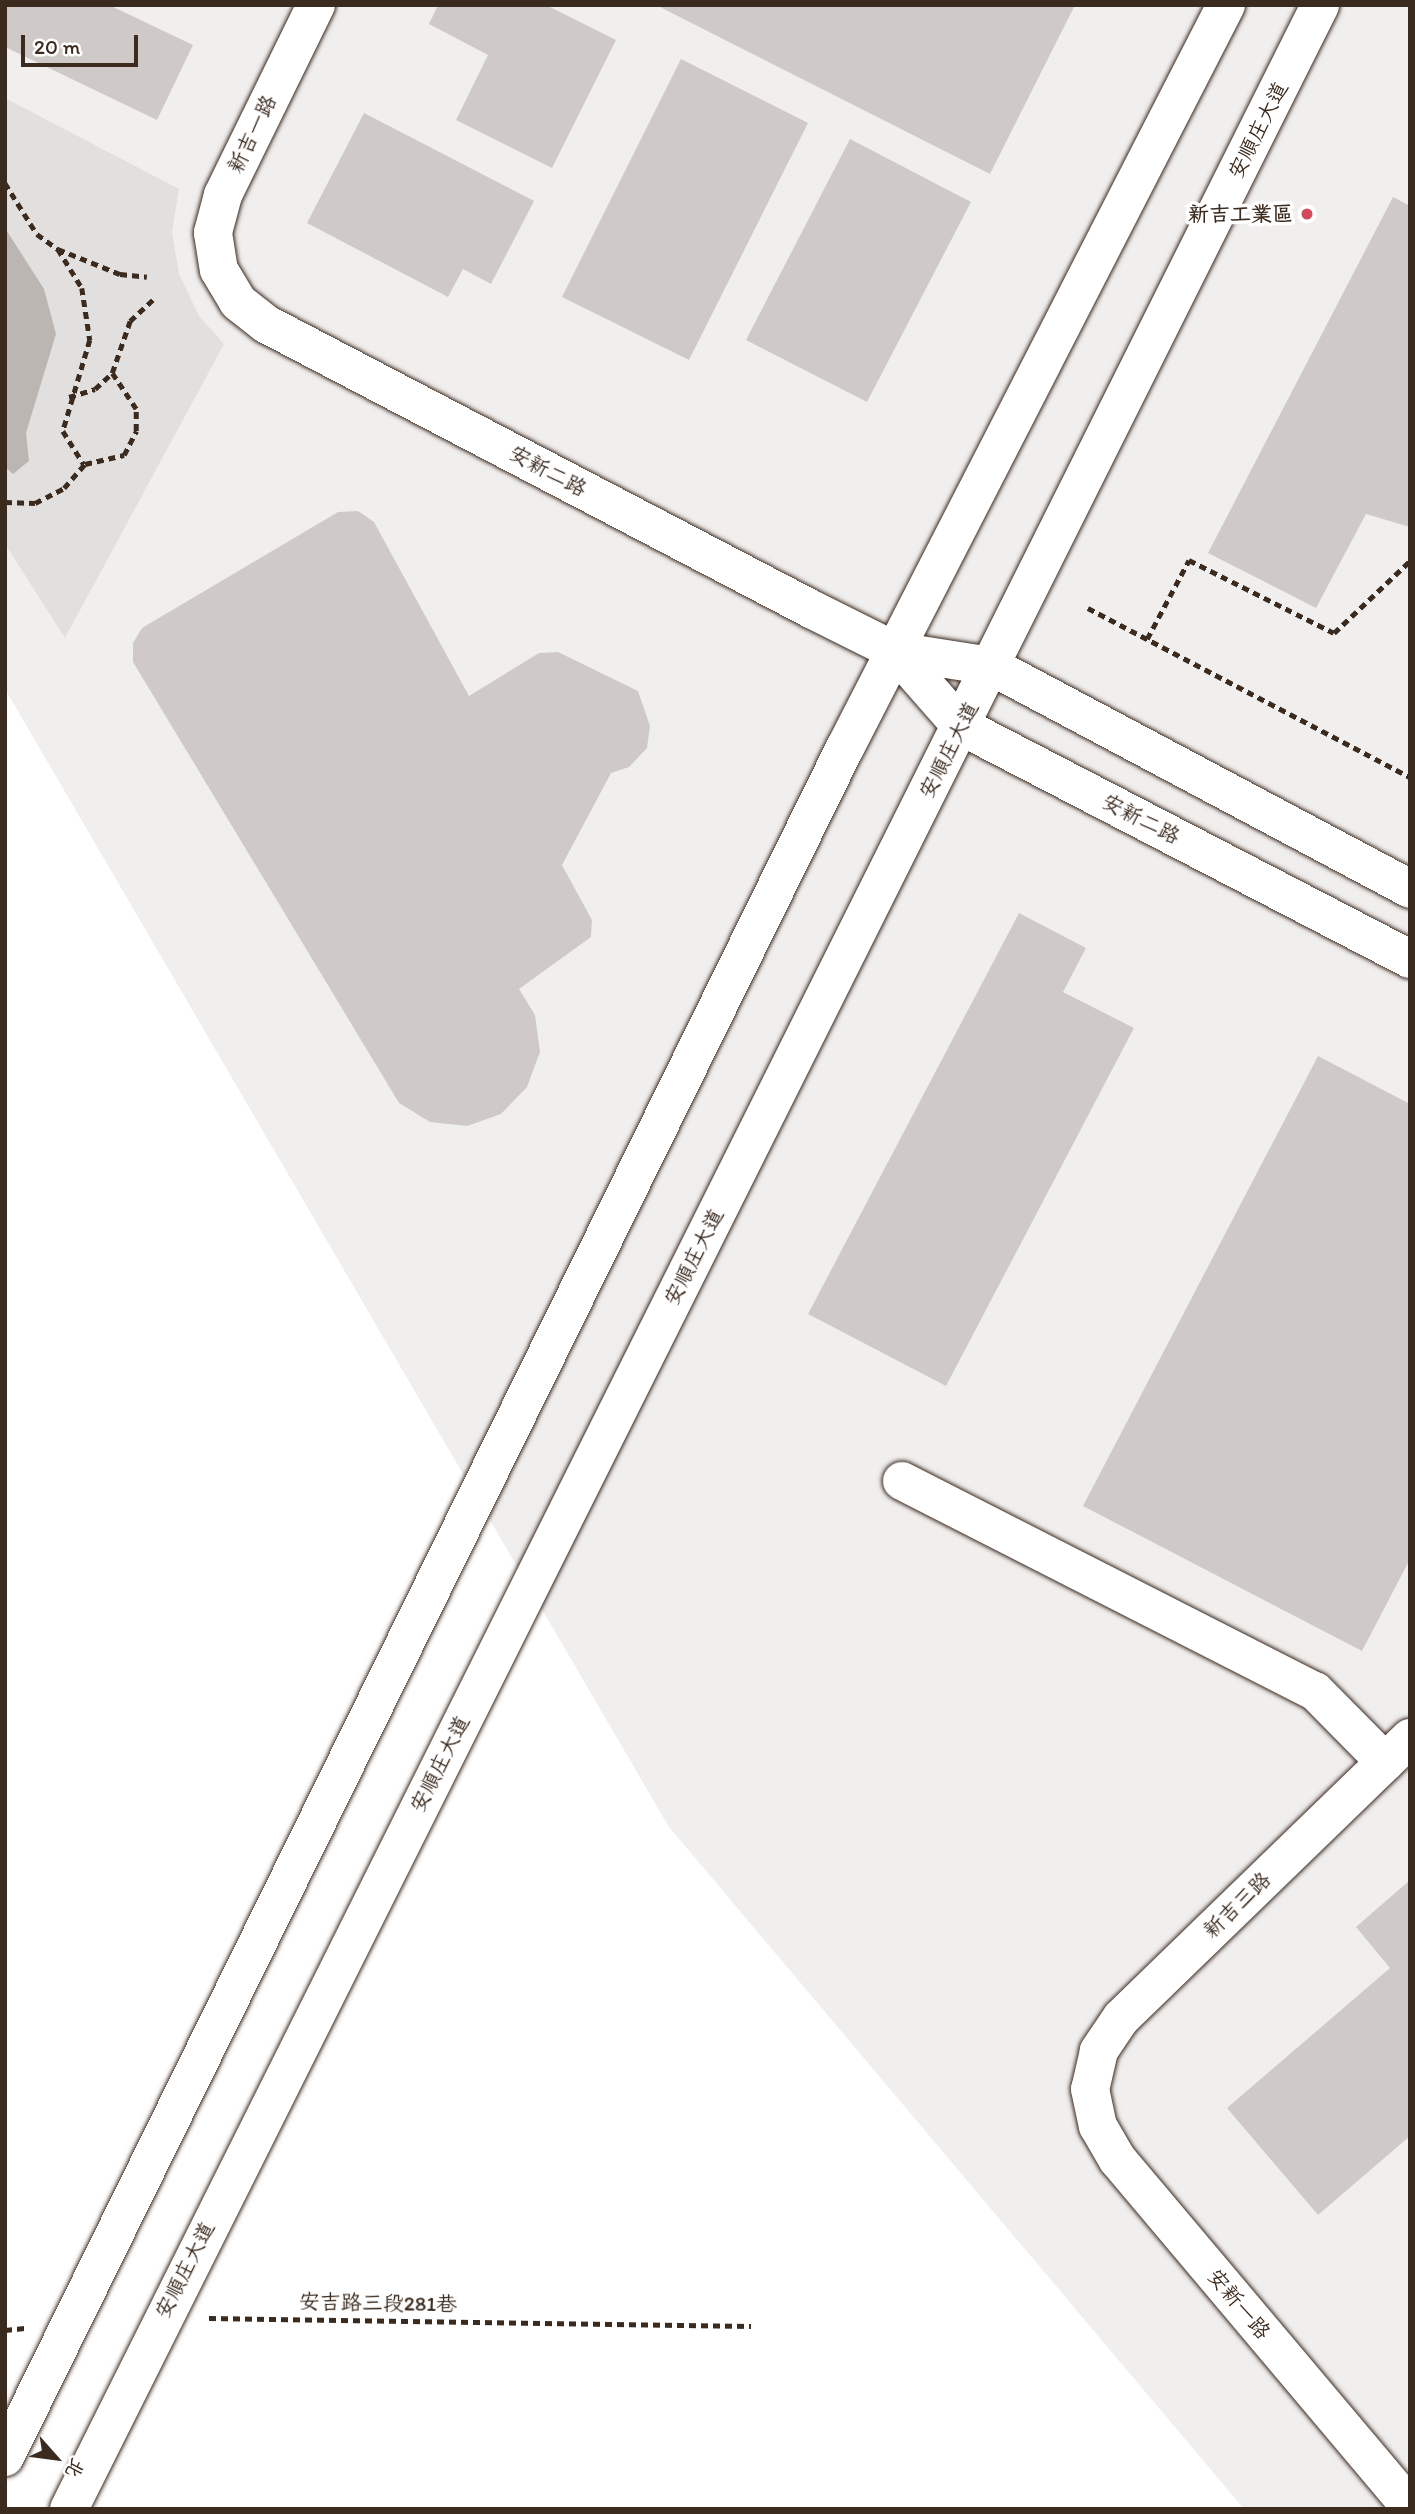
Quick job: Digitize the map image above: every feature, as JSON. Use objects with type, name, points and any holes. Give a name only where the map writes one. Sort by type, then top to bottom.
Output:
[{"type":"street","name":"新吉一路","points":[[219,270],[213,233],[223,195],[316,5]]},
{"type":"street","points":[[5,2457],[14,2431],[895,650],[1226,5]]},
{"type":"street","name":"安順庄大道","points":[[69,2509],[160,2319],[961,726],[1320,5]]},
{"type":"street","name":"安新二路","points":[[219,270],[238,302],[266,324],[895,650],[991,666],[1410,889]]},
{"type":"street","name":"安新二路","points":[[895,650],[961,726],[1410,959]]},
{"type":"street","points":[[902,1482],[1315,1691],[1397,1750]]},
{"type":"street","name":"新吉三路","points":[[1090,2089],[1099,2051],[1121,2018],[1397,1750]]},
{"type":"street","name":"安新一路","points":[[1090,2089],[1098,2126],[1118,2160],[1410,2507]]},
{"type":"path","points":[[5,183],[37,234],[58,249],[120,274],[147,277]]},
{"type":"path","points":[[58,249],[82,288],[90,340],[69,397],[63,431],[85,464]]},
{"type":"path","points":[[69,397],[95,389],[112,373],[130,321],[155,298]]},
{"type":"path","points":[[5,502],[36,503],[64,488],[85,464],[124,454],[136,431],[136,409],[112,373]]},
{"type":"path","points":[[1147,639],[1189,560],[1334,633],[1410,561]]},
{"type":"path","points":[[1088,608],[1410,777]]},
{"type":"path","name":"安吉路三段281巷","points":[[160,2319],[751,2326]]},
{"type":"path","points":[[5,2330],[69,2324]]},
{"type":"shaded area","name":"新吉工業區","points":[[5,5],[1410,5],[1410,2509],[1244,2509],[669,1827],[5,689]]},
{"type":"shaded area","points":[[5,98],[179,189],[172,232],[179,274],[199,316],[224,344],[65,638],[5,544]]},
{"type":"shaded area","points":[[5,228],[44,289],[56,334],[26,433],[29,461],[13,474],[5,467]]},
{"type":"building","points":[[5,5],[109,5],[193,45],[157,120],[5,47]]},
{"type":"building","points":[[438,5],[546,5],[616,40],[552,168],[456,120],[488,55],[429,24]]},
{"type":"building","points":[[656,5],[1075,5],[990,174]]},
{"type":"building","points":[[681,59],[808,123],[689,360],[562,297]]},
{"type":"building","points":[[364,113],[534,201],[491,284],[463,269],[448,297],[307,223]]},
{"type":"building","points":[[850,139],[971,202],[867,402],[746,340]]},
{"type":"building","points":[[1393,197],[1410,206],[1410,527],[1366,514],[1316,608],[1208,553]]},
{"type":"building","points":[[358,511],[374,522],[469,696],[539,653],[558,652],[638,691],[650,726],[647,748],[629,767],[611,773],[562,865],[592,920],[591,937],[519,989],[535,1015],[540,1052],[527,1087],[501,1114],[467,1126],[430,1122],[399,1103],[133,662],[133,643],[142,628],[338,512]]},
{"type":"building","points":[[1019,913],[1086,948],[1063,992],[1134,1028],[946,1386],[808,1314]]},
{"type":"building","points":[[1318,1056],[1410,1104],[1410,1559],[1362,1651],[1083,1506]]},
{"type":"building","points":[[1410,1880],[1410,2136],[1318,2215],[1227,2108],[1390,1968],[1356,1927]]},
{"type":"place","name":"新吉工業區","points":[[1307,214]]}]
